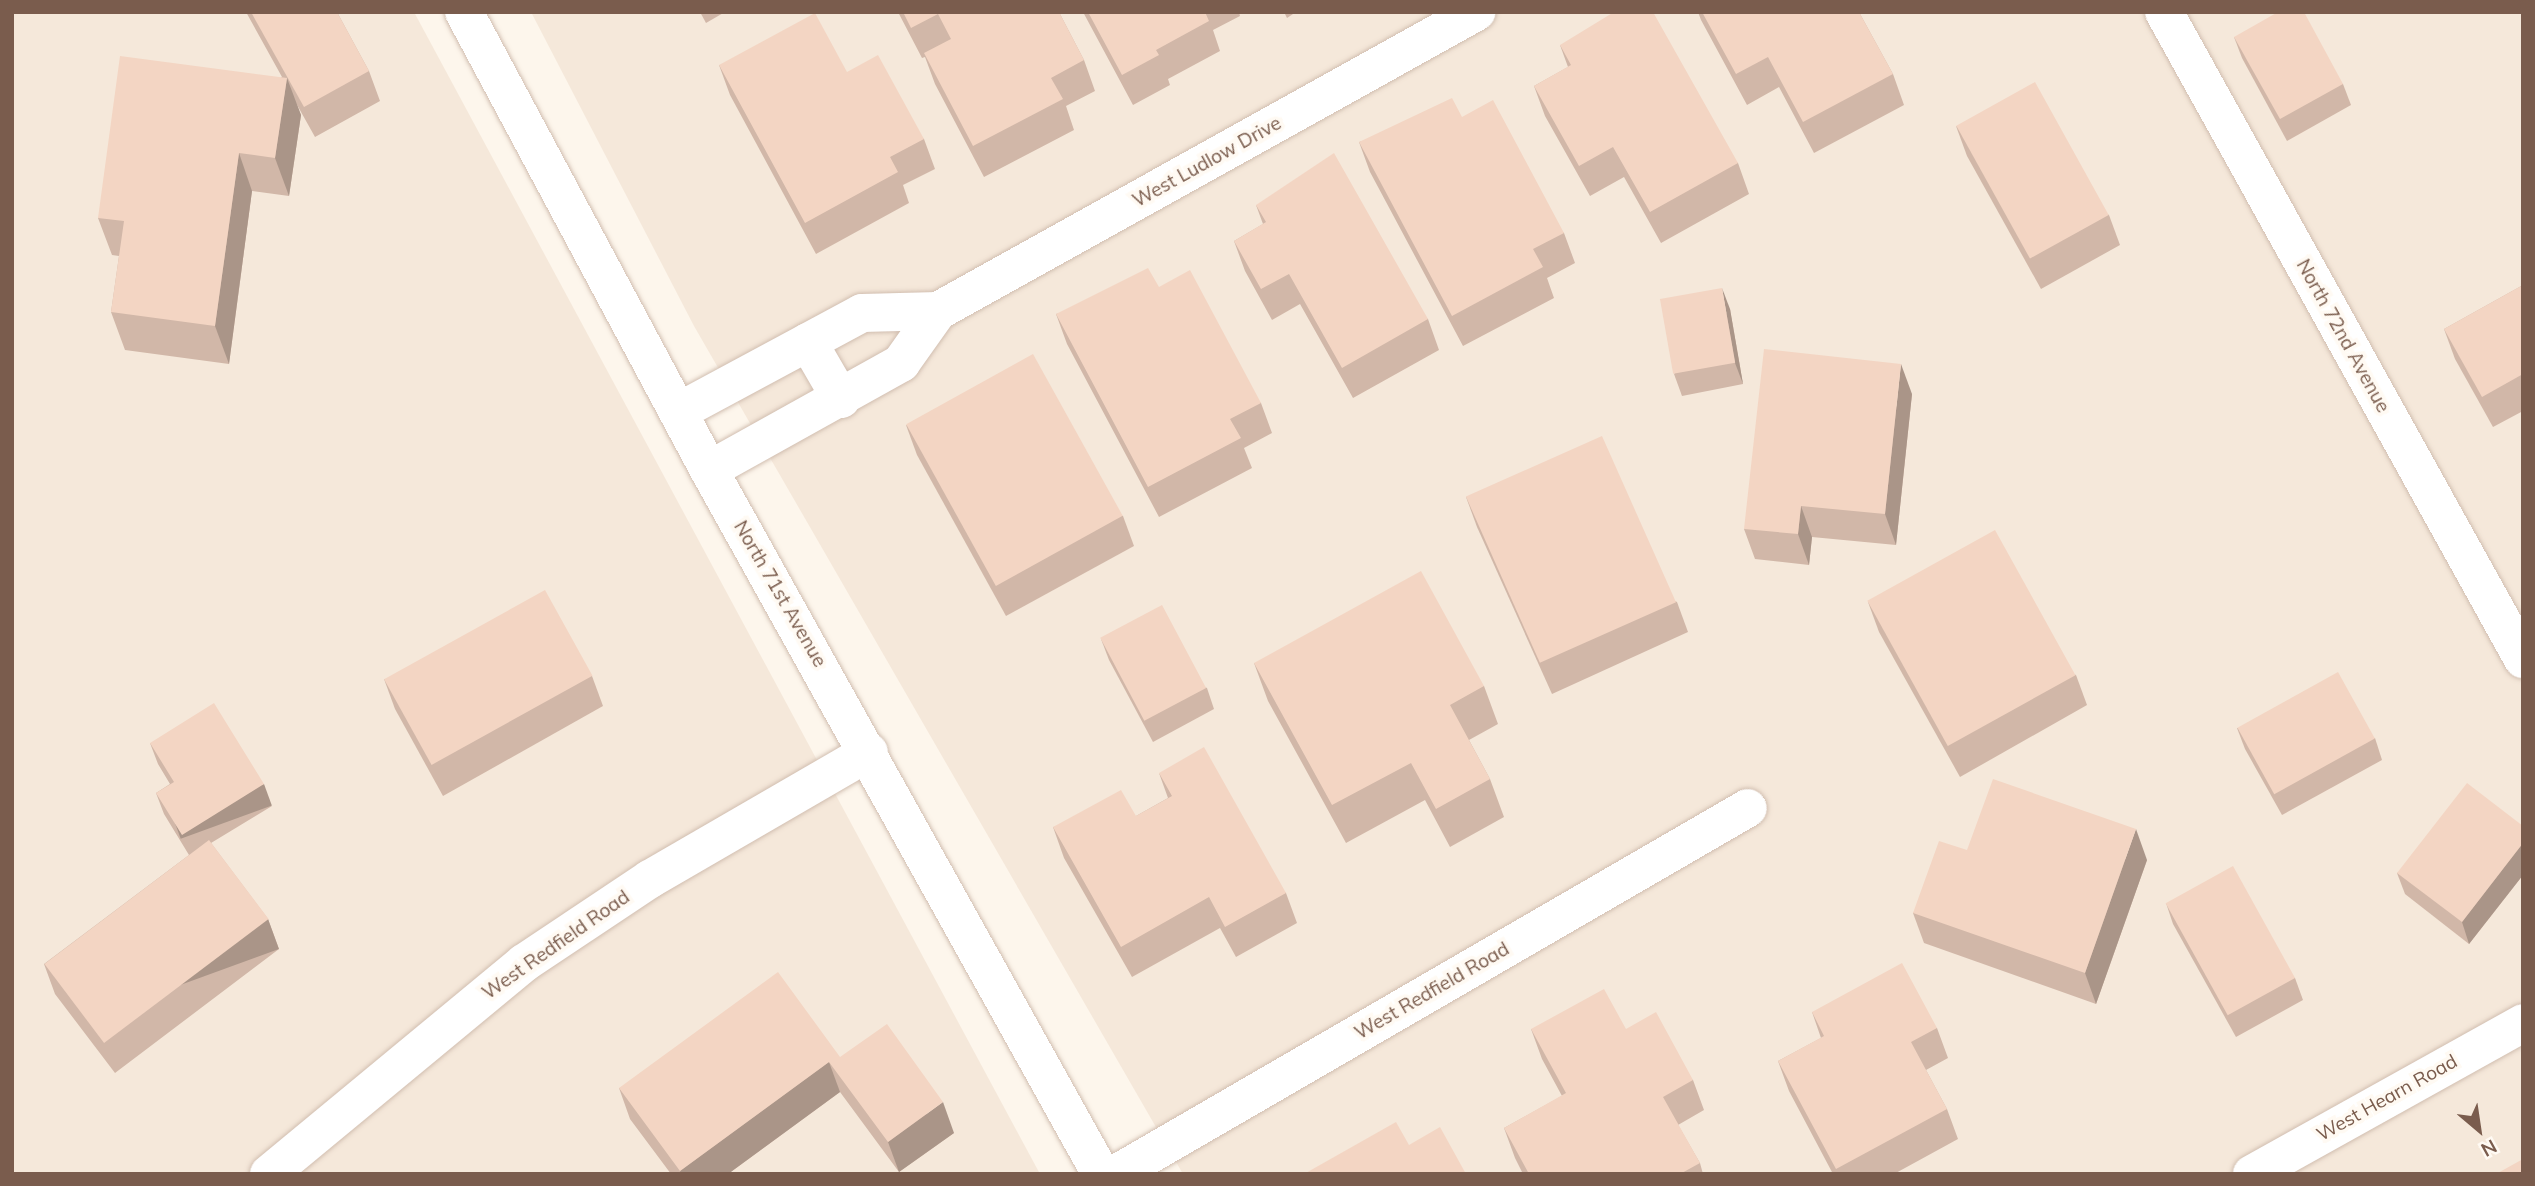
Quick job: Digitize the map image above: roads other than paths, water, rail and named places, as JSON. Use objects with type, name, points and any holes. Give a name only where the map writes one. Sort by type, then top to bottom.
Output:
[{"type":"street","name":"North 71st Avenue","points":[[464,12],[709,470],[869,752],[1101,1174]]},
{"type":"street","name":"West Ludlow Drive","points":[[709,470],[841,399],[901,363],[938,311],[1476,12]]},
{"type":"street","name":"North 72nd Avenue","points":[[2164,12],[2523,659]]},
{"type":"street","name":"West Ludlow Drive","points":[[678,412],[862,313],[938,311]]},
{"type":"street","points":[[808,342],[841,399]]},
{"type":"street","name":"West Redfield Road","points":[[269,1174],[524,963],[650,879],[869,752]]},
{"type":"street","name":"West Redfield Road","points":[[1116,1174],[1748,808]]},
{"type":"street","name":"West Hearn Road","points":[[2252,1174],[2523,1023]]}]
